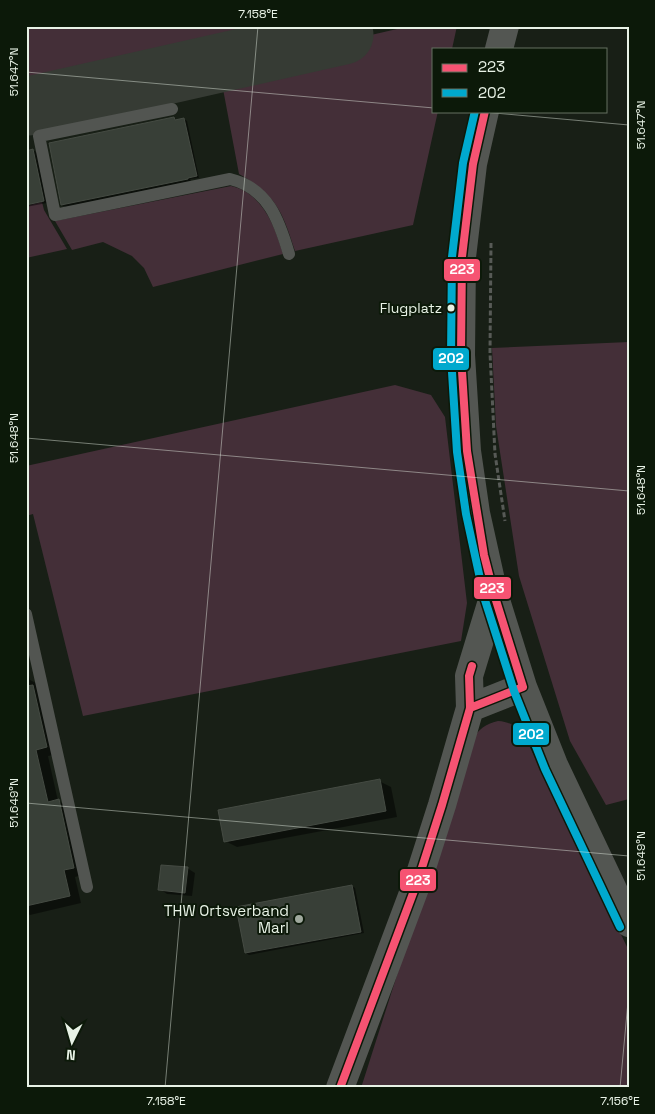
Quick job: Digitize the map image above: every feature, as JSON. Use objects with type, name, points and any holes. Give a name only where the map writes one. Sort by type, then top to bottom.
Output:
[{"type":"street","points":[[499,48],[505,26]]},
{"type":"street","points":[[484,112],[473,164],[462,257],[461,355],[466,451],[476,513],[494,594],[523,687],[554,766],[629,923]]},
{"type":"street","points":[[340,1088],[418,880],[442,805],[470,708],[469,676],[494,594]]},
{"type":"street","points":[[470,708],[523,687]]},
{"type":"lane","points":[[172,109],[39,136],[55,215],[230,179],[239,181],[257,192],[271,207],[278,219],[289,254]]},
{"type":"lane","points":[[26,614],[87,887]]},
{"type":"path","points":[[491,237],[490,353],[495,454],[506,524]]},
{"type":"shaded area","points":[[328,26],[326,30],[317,35],[26,98],[26,27]]},
{"type":"shaded area","points":[[410,26],[457,26],[452,48],[432,48],[432,112],[438,112],[413,225],[295,251],[282,215],[270,197],[239,174],[220,73],[232,67]]},
{"type":"shaded area","points":[[231,186],[252,196],[266,212],[283,254],[153,287],[144,268],[132,256],[103,242],[72,250],[55,221]]},
{"type":"shaded area","points":[[42,202],[44,210],[67,249],[26,258],[26,206]]},
{"type":"shaded area","points":[[629,342],[629,799],[606,805],[570,741],[519,576],[496,426],[492,348]]},
{"type":"shaded area","points":[[395,385],[431,395],[445,417],[467,603],[461,641],[83,716],[33,514],[26,516],[26,466]]},
{"type":"shaded area","points":[[498,721],[513,725],[525,737],[629,951],[629,1088],[361,1088],[472,740],[483,728]]},
{"type":"building","points":[[174,117],[175,120],[184,118],[197,176],[61,205],[49,143]]},
{"type":"building","points":[[33,149],[44,201],[26,205],[26,151]]},
{"type":"building","points":[[33,685],[47,747],[36,750],[48,802],[59,799],[74,868],[64,870],[70,896],[26,906],[26,686]]},
{"type":"building","points":[[380,779],[386,811],[224,842],[218,810]]},
{"type":"building","points":[[161,865],[188,867],[185,893],[158,890]]},
{"type":"building","name":"THW Ortsverband Marl","points":[[352,885],[361,932],[245,953],[236,907]]},
{"type":"taxiway","points":[[29,106],[344,35],[342,26]]},
{"type":"transit line","name":"202","points":[[475,112],[463,163],[452,257],[451,356],[457,452],[466,514],[484,597],[514,691],[545,769],[620,927]]},
{"type":"transit line","name":"223","points":[[470,708],[523,687],[484,555],[467,451],[461,355],[462,257],[473,164],[485,112]]},
{"type":"transit line","name":"223","points":[[340,1088],[418,880],[442,805],[470,708],[469,676],[472,666]]},
{"type":"place","name":"Flugplatz","points":[[451,308]]},
{"type":"place","name":"THW Ortsverband Marl","points":[[299,919]]}]
